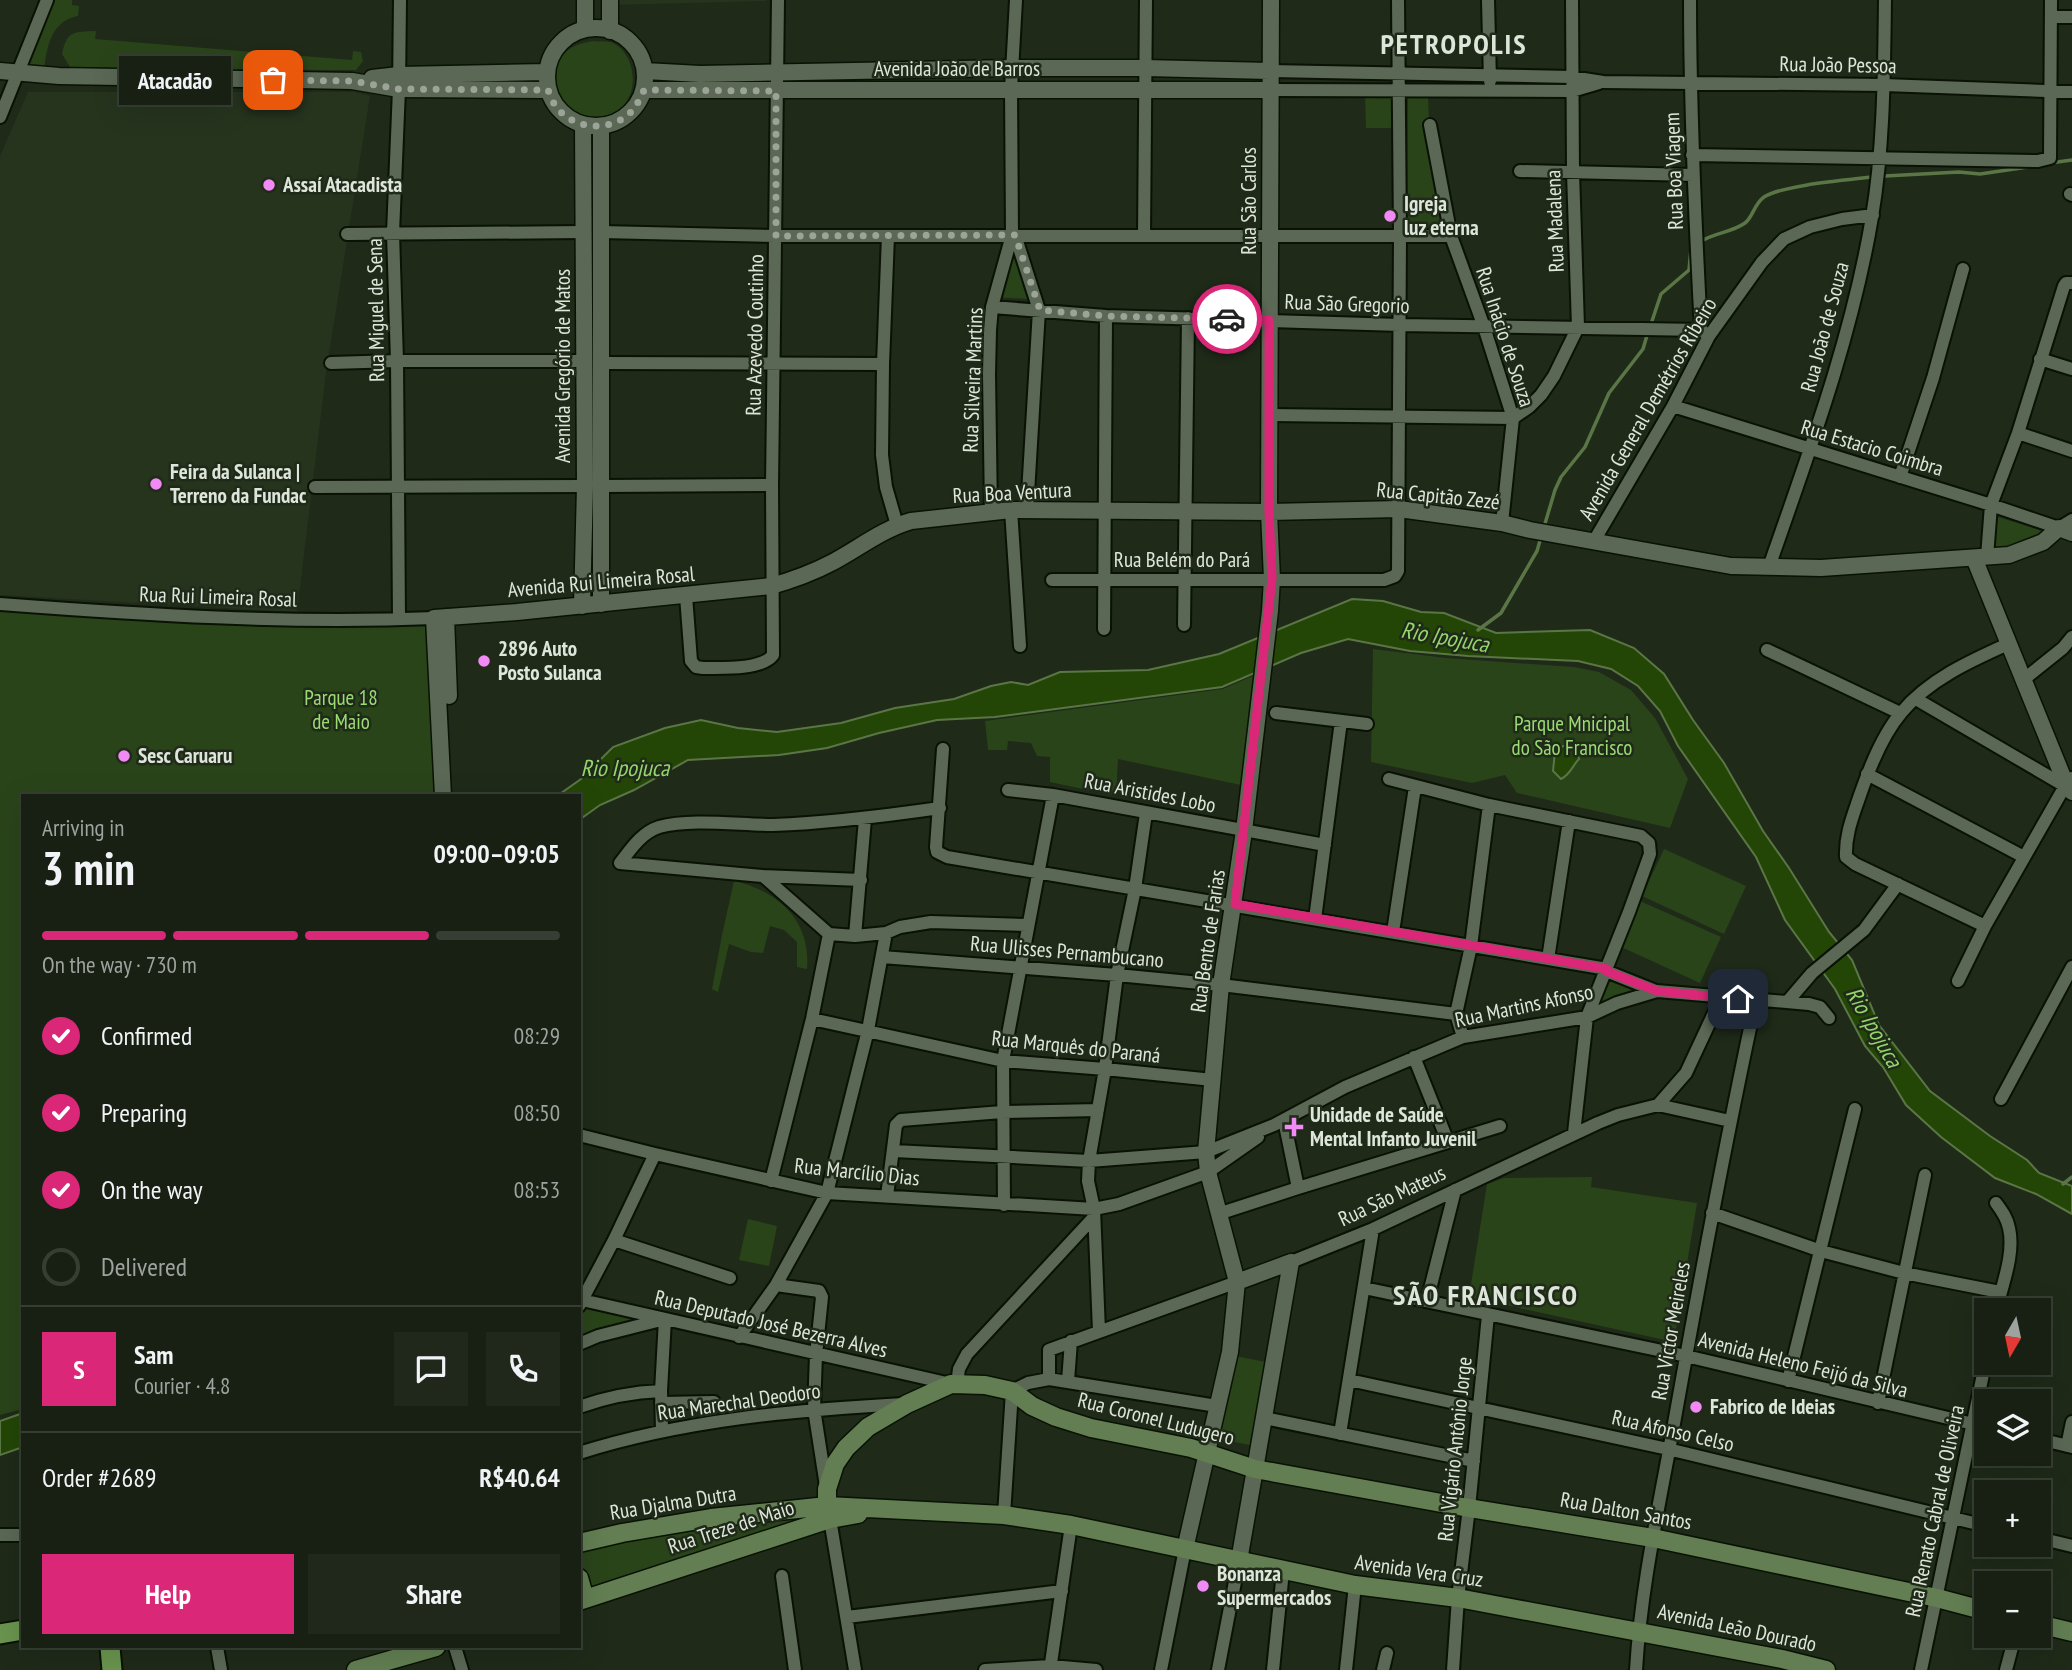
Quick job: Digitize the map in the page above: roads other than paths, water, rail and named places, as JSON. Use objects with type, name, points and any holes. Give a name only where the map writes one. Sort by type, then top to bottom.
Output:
[{"type":"main road","points":[[828,1504],[835,1464],[846,1448],[868,1427],[907,1404],[954,1384],[985,1385],[1012,1391]]},
{"type":"main road","name":"Rua Coronel Ludugero","points":[[1012,1391],[1032,1406],[1056,1417],[1091,1428],[1191,1448],[1255,1469]]},
{"type":"main road","name":"Rua Dalton Santos","points":[[1255,1469],[1653,1538],[1974,1608]]},
{"type":"main road","name":"Rua Treze de Maio","points":[[582,1600],[770,1539],[828,1504],[1004,1515]]},
{"type":"main road","name":"Rua Djalma Dutra","points":[[581,1543],[698,1520],[828,1504]]},
{"type":"main road","points":[[762,1513],[772,1521],[770,1539]]},
{"type":"main road","name":"Avenida Vera Cruz","points":[[1004,1515],[1071,1525],[1355,1585],[1458,1598],[1638,1631]]},
{"type":"main road","points":[[2051,1627],[2072,1632]]},
{"type":"main road","points":[[0,1634],[21,1630]]},
{"type":"main road","name":"Avenida Leão Dourado","points":[[1638,1631],[1781,1665],[1826,1670]]},
{"type":"main road","points":[[110,1648],[112,1670]]},
{"type":"main road","points":[[356,1670],[433,1648]]},
{"type":"street","points":[[0,117],[47,0]]},
{"type":"street","name":"Rua Miguel de Sena","points":[[399,619],[393,233],[400,0]]},
{"type":"street","points":[[584,29],[585,0]]},
{"type":"street","points":[[610,0],[610,31]]},
{"type":"street","name":"Rua Azevedo Coutinho","points":[[686,596],[691,661],[696,667],[758,665],[766,662],[773,654],[771,586],[778,0]]},
{"type":"street","name":"Rua Silveira Martins","points":[[991,512],[989,374],[992,307],[1014,235],[1011,68],[1016,0]]},
{"type":"street","points":[[1144,236],[1146,0]]},
{"type":"street","name":"Rua São Carlos","points":[[1258,716],[1272,579],[1269,512],[1271,0]]},
{"type":"street","points":[[1398,0],[1399,509]]},
{"type":"street","points":[[1488,0],[1491,91]]},
{"type":"street","name":"Rua Madalena","points":[[1513,418],[1530,407],[1541,395],[1554,376],[1578,327],[1571,76],[1572,0]]},
{"type":"street","name":"Rua Boa Viagem","points":[[1690,0],[1692,155],[1705,333]]},
{"type":"street","name":"Rua João de Souza","points":[[1769,567],[1810,450],[1856,296],[1873,215],[1884,85],[1885,0]]},
{"type":"street","points":[[1692,155],[2038,161],[2050,158],[2051,0]]},
{"type":"street","points":[[2051,17],[2072,17]]},
{"type":"street","points":[[584,29],[610,31],[633,44],[641,56],[645,71],[644,90],[638,104],[627,116],[601,126],[583,125],[567,118],[555,106],[548,90],[546,72],[550,57],[558,44],[570,35],[584,29]]},
{"type":"street","name":"Avenida João de Barros","points":[[645,71],[700,74],[1011,68],[1270,71]]},
{"type":"street","points":[[0,71],[59,76],[399,82],[548,90]]},
{"type":"street","name":"Rua João Pessoa","points":[[1270,71],[1571,76],[1603,82],[1884,85],[2072,92]]},
{"type":"street","points":[[399,82],[546,72]]},
{"type":"street","name":"Rua João Pessoa","points":[[1270,90],[1572,91],[1603,82]]},
{"type":"street","name":"Avenida João de Barros","points":[[644,90],[1270,90]]},
{"type":"street","name":"Avenida Gregório de Matos","points":[[582,606],[585,486],[583,125]]},
{"type":"street","name":"Rua Inácio de Souza","points":[[1430,125],[1451,236],[1485,327],[1513,418],[1502,523]]},
{"type":"street","name":"Avenida Gregório de Matos","points":[[601,126],[601,604]]},
{"type":"street","points":[[1520,171],[1693,175]]},
{"type":"street","name":"Avenida General Demétrios Ribeiro","points":[[1594,541],[1673,406],[1705,333],[1762,262],[1784,239],[1810,227],[1873,215]]},
{"type":"street","points":[[347,234],[583,232]]},
{"type":"street","points":[[602,232],[776,236],[1451,236]]},
{"type":"street","points":[[1014,235],[1040,310],[1019,510],[1020,646]]},
{"type":"street","points":[[887,236],[882,455],[886,487],[897,525]]},
{"type":"street","points":[[1900,477],[1933,378],[1963,269]]},
{"type":"street","points":[[2069,283],[2040,359],[2018,433],[1991,505],[1980,557],[2008,643],[2069,785]]},
{"type":"street","name":"Rua São Gregorio","points":[[992,307],[1106,316],[1485,327],[1642,328],[1705,333]]},
{"type":"street","points":[[1104,629],[1106,316]]},
{"type":"street","points":[[1184,625],[1188,318]]},
{"type":"street","points":[[2040,359],[2072,369]]},
{"type":"street","points":[[331,363],[584,361]]},
{"type":"street","points":[[602,363],[883,363]]},
{"type":"street","name":"Rua Estacio Coimbra","points":[[1673,406],[2068,527]]},
{"type":"street","points":[[1269,415],[1513,418]]},
{"type":"street","points":[[2018,433],[2072,451]]},
{"type":"street","points":[[602,486],[772,485]]},
{"type":"street","points":[[315,487],[585,486]]},
{"type":"street","name":"Rua Capitão Zezé","points":[[1269,512],[1399,509],[1502,523],[1731,566],[1821,568],[2009,555],[2028,550],[2068,527]]},
{"type":"street","name":"Rua Belém do Pará","points":[[1052,580],[1384,580],[1395,576],[1398,571],[1399,509]]},
{"type":"street","name":"Rua Boa Ventura","points":[[771,586],[833,562],[897,525],[911,521],[1019,510],[1269,512]]},
{"type":"street","name":"Avenida Rui Limeira Rosal","points":[[440,617],[582,606],[771,586]]},
{"type":"street","name":"Rua Rui Limeira Rosal","points":[[0,604],[201,617],[440,617]]},
{"type":"street","points":[[440,617],[443,794]]},
{"type":"street","points":[[440,617],[452,794]]},
{"type":"street","points":[[2023,680],[2063,648],[2072,636]]},
{"type":"street","points":[[1984,926],[1856,864],[1846,857],[1847,834],[1867,774],[1900,713],[1954,670],[2008,643]]},
{"type":"street","points":[[1768,650],[1900,713]]},
{"type":"street","points":[[1916,699],[2069,785]]},
{"type":"street","points":[[1276,713],[1367,724]]},
{"type":"street","name":"Rua Bento de Farias","points":[[1237,1282],[1218,1214],[1206,1152],[1221,985],[1235,904],[1258,716]]},
{"type":"street","points":[[1315,919],[1341,721]]},
{"type":"street","points":[[943,749],[936,842],[937,852],[947,857],[1548,959],[1606,970],[1657,991]]},
{"type":"street","points":[[1867,774],[2024,857]]},
{"type":"street","points":[[1389,779],[1489,805],[1641,836],[1649,843],[1650,854],[1587,1017],[1574,1133]]},
{"type":"street","points":[[1958,981],[1984,926],[2069,785]]},
{"type":"street","points":[[1392,932],[1415,787]]},
{"type":"street","name":"Rua Aristides Lobo","points":[[1008,790],[1053,795],[1325,845]]},
{"type":"street","points":[[1004,1205],[1003,1061],[1053,795]]},
{"type":"street","points":[[1463,1037],[1456,1014],[1471,946],[1489,805]]},
{"type":"street","points":[[861,880],[762,876],[620,863],[638,840],[649,832],[672,825],[788,824],[864,819],[940,808]]},
{"type":"street","points":[[1099,1331],[1094,1213],[1088,1181],[1088,1161],[1146,813]]},
{"type":"street","points":[[855,936],[864,819]]},
{"type":"street","points":[[1548,959],[1569,821]]},
{"type":"street","points":[[762,876],[829,933],[855,936],[886,933],[900,927],[931,922],[1028,925]]},
{"type":"street","points":[[1788,1001],[1812,973],[1864,930],[1898,884]]},
{"type":"street","points":[[771,1181],[812,1019],[829,933]]},
{"type":"street","points":[[739,1337],[776,1285],[827,1193],[868,1030],[886,933]]},
{"type":"street","name":"Rua Ulisses Pernambucano","points":[[882,957],[1221,985],[1456,1014]]},
{"type":"street","points":[[2001,1099],[2072,967]]},
{"type":"street","name":"Rua Martins Afonso","points":[[1094,1213],[1208,1172],[1279,1123],[1345,1087],[1463,1037],[1587,1017],[1617,1003],[1657,991],[1721,998],[1788,1001],[1815,1006],[1823,1010],[1829,1018]]},
{"type":"street","points":[[1721,998],[1686,1073],[1658,1105],[1730,1121]]},
{"type":"street","name":"Rua Victor Meireles","points":[[1636,1670],[1638,1631],[1668,1449],[1730,1121],[1756,1000]]},
{"type":"street","name":"Rua Marquês do Paraná","points":[[812,1019],[1003,1061],[1213,1080]]},
{"type":"street","points":[[1414,1057],[1448,1142]]},
{"type":"street","name":"Rua São Mateus","points":[[1049,1379],[1049,1350],[1291,1262],[1373,1229],[1574,1133],[1618,1115],[1658,1105]]},
{"type":"street","points":[[1788,1381],[1855,1109]]},
{"type":"street","points":[[887,1196],[898,1122],[907,1119],[1002,1112],[1098,1110]]},
{"type":"street","points":[[1279,1123],[1298,1188]]},
{"type":"street","name":"Rua Martins Afonso","points":[[894,1152],[1088,1161],[1206,1152],[1279,1123]]},
{"type":"street","points":[[1218,1214],[1500,1126]]},
{"type":"street","name":"Rua Marcílio Dias","points":[[581,1136],[827,1193],[1094,1213]]},
{"type":"street","points":[[581,1303],[655,1154]]},
{"type":"street","points":[[1878,1403],[1925,1175]]},
{"type":"street","points":[[1427,1301],[1455,1190]]},
{"type":"street","points":[[1996,1203],[2005,1216],[2011,1242],[1999,1298]]},
{"type":"street","points":[[954,1384],[967,1354],[1094,1213]]},
{"type":"street","points":[[1712,1213],[1821,1251],[1904,1273],[2000,1293]]},
{"type":"street","points":[[1340,1434],[1373,1229]]},
{"type":"street","points":[[614,1240],[730,1278]]},
{"type":"street","points":[[1218,1670],[1291,1262]]},
{"type":"street","points":[[1161,1670],[1185,1549],[1230,1352],[1237,1282]]},
{"type":"street","points":[[776,1285],[819,1291],[822,1297],[814,1409],[855,1670]]},
{"type":"street","name":"Avenida Heleno Feijó da Silva","points":[[1364,1288],[1686,1356],[1973,1424]]},
{"type":"street","name":"Rua Deputado José Bezerra Alves","points":[[581,1303],[954,1384]]},
{"type":"street","name":"Rua Vigário Antônio Jorge","points":[[1453,1670],[1458,1598],[1489,1315]]},
{"type":"street","points":[[581,1343],[598,1336],[665,1320],[662,1431]]},
{"type":"street","points":[[1068,1381],[1071,1341]]},
{"type":"street","name":"Rua Renato Cabral de Oliveira","points":[[1920,1670],[1983,1376]]},
{"type":"street","points":[[1004,1515],[1012,1391],[1028,1383],[1049,1379],[1217,1406]]},
{"type":"street","name":"Rua Afonso Celso","points":[[1349,1380],[1668,1449],[1974,1523]]},
{"type":"street","points":[[581,1406],[632,1392],[714,1402]]},
{"type":"street","name":"Rua Marechal Deodoro","points":[[581,1452],[623,1439],[662,1431],[814,1409],[907,1404]]},
{"type":"street","points":[[1265,1419],[1474,1461]]},
{"type":"street","points":[[2051,1442],[2069,1446],[2072,1422]]},
{"type":"street","points":[[1051,1668],[1071,1525]]},
{"type":"street","points":[[0,1535],[21,1535]]},
{"type":"street","points":[[2051,1541],[2072,1546]]},
{"type":"street","points":[[1273,1670],[1283,1571]]},
{"type":"street","points":[[782,1576],[795,1670]]},
{"type":"street","points":[[1346,1670],[1355,1585]]},
{"type":"street","points":[[847,1616],[1062,1591]]},
{"type":"street","points":[[217,1648],[221,1670]]},
{"type":"street","points":[[455,1648],[462,1670]]},
{"type":"street","points":[[2006,1670],[2011,1648]]},
{"type":"street","points":[[1383,1670],[1387,1653]]},
{"type":"street","points":[[985,1670],[1013,1667],[1096,1670]]},
{"type":"water","name":"Rio Ipojuca","points":[[1352,599],[1383,601],[1421,612],[1444,613],[1496,633],[1590,630],[1634,648],[1664,674],[1724,763],[1763,831],[1829,932],[1852,960],[1879,1025],[1930,1091],[2027,1160],[2039,1173],[2072,1186],[2072,1214],[2036,1194],[1995,1178],[1941,1137],[1906,1105],[1883,1067],[1865,1046],[1835,989],[1785,920],[1756,857],[1678,746],[1660,711],[1638,686],[1611,669],[1578,661],[1410,651],[1348,639],[1301,653],[1222,687],[995,717],[937,720],[827,748],[779,755],[688,760],[634,790],[600,805],[581,819],[581,794],[560,794],[581,779],[613,747],[665,728],[701,720],[738,728],[777,732],[841,723],[895,708],[954,699],[1011,682],[1028,685],[1060,672],[1148,670],[1219,654]]},
{"type":"water","points":[[1563,746],[1577,750],[1579,759],[1561,779],[1553,771],[1555,752]]},
{"type":"water","points":[[21,1414],[21,1448],[0,1455],[0,1421]]},
{"type":"waterway","points":[[2050,163],[2072,160]]},
{"type":"waterway","points":[[1885,176],[1959,172],[1980,174],[2028,167]]},
{"type":"waterway","points":[[1700,242],[1745,223],[1761,200],[1773,193],[1872,177]]},
{"type":"waterway","points":[[1651,324],[1661,294],[1689,270],[1691,249]]},
{"type":"waterway","points":[[1544,527],[1561,477],[1585,447],[1609,393],[1643,349],[1648,332]]},
{"type":"waterway","points":[[1478,630],[1501,613],[1537,551],[1541,537]]},
{"type":"waterway","points":[[2063,1184],[2072,1177]]},
{"type":"place","name":"Atacadão","points":[[273,80]]},
{"type":"place","name":"Assaí Atacadista","points":[[269,185]]},
{"type":"place","name":"Igreja luz eterna","points":[[1390,216]]},
{"type":"place","name":"Feira da Sulanca | Terreno da Fundac","points":[[156,484]]},
{"type":"place","name":"2896 Auto Posto Sulanca","points":[[484,661]]},
{"type":"place","name":"Sesc Caruaru","points":[[124,756]]},
{"type":"place","name":"Unidade de Saúde Mental Infanto Juvenil","points":[[1294,1127]]},
{"type":"place","name":"Fabrico de Ideias","points":[[1696,1407]]},
{"type":"place","name":"Bonanza Supermercados","points":[[1203,1586]]},
{"type":"district","name":"PETROPOLIS","points":[[1454,44]]},
{"type":"district","name":"SÃO FRANCISCO","points":[[1486,1295]]},
{"type":"park label","name":"Parque 18 de Maio","points":[[341,710]]},
{"type":"park label","name":"Parque Mnicipal do São Francisco","points":[[1572,736]]}]
